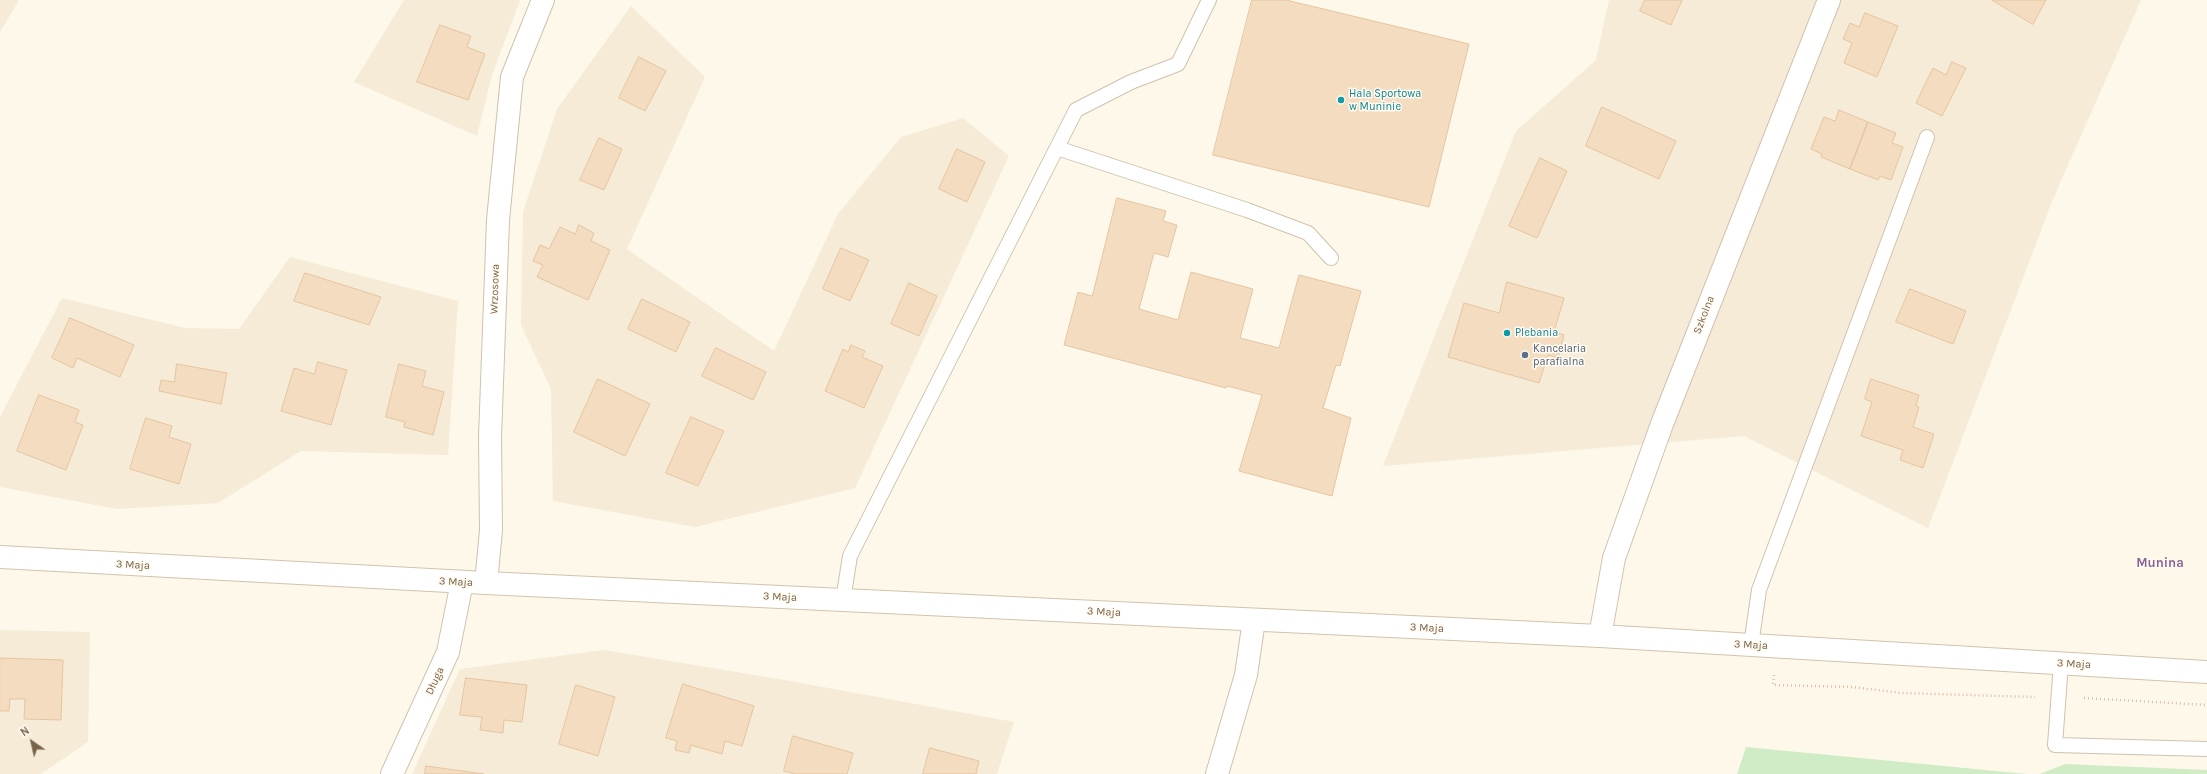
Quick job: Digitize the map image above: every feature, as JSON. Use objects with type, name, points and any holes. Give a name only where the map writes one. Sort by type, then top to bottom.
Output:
[{"type":"street","name":"Wrzosowa","points":[[486,583],[491,530],[490,437],[500,196],[512,77],[543,0]]},
{"type":"street","name":"Szkolna","points":[[1600,636],[1614,558],[1662,424],[1829,0]]},
{"type":"street","name":"3 Maja","points":[[0,558],[462,582],[1600,636],[2207,672]]},
{"type":"street","name":"Długa","points":[[392,774],[448,652],[462,582]]},
{"type":"street","points":[[1217,774],[1246,675],[1254,620]]},
{"type":"lane","points":[[843,600],[850,556],[1076,110],[1132,82],[1178,64],[1209,0]]},
{"type":"lane","points":[[1751,645],[1759,590],[1927,137]]},
{"type":"lane","points":[[1057,148],[1248,210],[1308,233],[1331,258]]},
{"type":"lane","points":[[2062,663],[2055,745],[2207,749]]},
{"type":"path","points":[[1777,646],[1773,685],[1852,687],[1902,693],[2059,697],[2207,704]]},
{"type":"shaded area","points":[[0,0],[19,0],[0,32]]},
{"type":"shaded area","points":[[404,0],[520,0],[492,75],[477,136],[354,82]]},
{"type":"shaded area","points":[[1609,0],[2141,0],[2053,199],[1928,528],[1744,436],[1383,466],[1516,131],[1596,60]]},
{"type":"shaded area","points":[[631,6],[705,77],[627,249],[774,351],[838,214],[901,137],[963,118],[1009,156],[855,488],[695,527],[553,501],[551,389],[521,325],[523,212],[557,109]]},
{"type":"shaded area","points":[[290,257],[458,301],[448,455],[301,451],[218,503],[117,509],[0,487],[0,417],[62,298],[185,328],[239,329]]},
{"type":"shaded area","points":[[0,630],[90,632],[88,742],[41,774],[0,774]]},
{"type":"shaded area","points":[[604,650],[779,679],[1014,722],[997,774],[412,774],[460,669]]},
{"type":"green space","points":[[1746,747],[2027,774],[1737,774]]},
{"type":"green space","points":[[2065,764],[2207,770],[2207,774],[2040,774]]},
{"type":"building","name":"Hala Sportowa w Muninie","points":[[1252,0],[1286,0],[1469,44],[1429,207],[1213,155]]},
{"type":"building","points":[[1645,0],[1682,0],[1671,25],[1640,11]]},
{"type":"building","points":[[1992,0],[2046,0],[2033,24]]},
{"type":"building","points":[[1865,13],[1898,26],[1877,77],[1844,63],[1852,43],[1843,39],[1850,23],[1859,27]]},
{"type":"building","points":[[440,25],[471,36],[467,47],[485,54],[468,100],[417,82]]},
{"type":"building","points":[[639,57],[666,71],[645,111],[619,98]]},
{"type":"building","points":[[1952,62],[1966,68],[1942,116],[1916,103],[1933,68],[1946,75]]},
{"type":"building","points":[[1602,107],[1676,141],[1659,179],[1586,146]]},
{"type":"building","points":[[1839,110],[1868,122],[1850,169],[1821,157],[1822,154],[1811,149],[1824,117],[1835,121]]},
{"type":"building","points":[[1868,122],[1896,133],[1892,143],[1903,147],[1891,180],[1880,176],[1878,180],[1850,169]]},
{"type":"building","points":[[599,138],[622,149],[604,190],[580,180]]},
{"type":"building","points":[[957,149],[985,162],[967,202],[939,189]]},
{"type":"building","points":[[1540,158],[1567,171],[1537,238],[1509,226]]},
{"type":"building","points":[[1117,198],[1166,211],[1163,221],[1177,225],[1168,257],[1154,253],[1139,309],[1178,320],[1191,272],[1253,289],[1240,338],[1279,348],[1299,275],[1361,291],[1340,366],[1336,365],[1323,408],[1351,418],[1332,496],[1239,471],[1262,395],[1227,386],[1226,388],[1064,345],[1078,292],[1092,296]]},
{"type":"building","points":[[579,225],[594,233],[591,241],[610,250],[588,300],[537,277],[543,265],[533,261],[540,245],[549,249],[560,227],[575,234]]},
{"type":"building","points":[[841,248],[869,260],[850,301],[823,289]]},
{"type":"building","points":[[305,273],[381,297],[369,325],[294,301]]},
{"type":"building","name":"Plebania","points":[[1507,282],[1564,298],[1554,332],[1564,335],[1558,358],[1548,355],[1539,383],[1448,357],[1464,303],[1499,313]]},
{"type":"building","points":[[909,283],[937,296],[919,336],[891,324]]},
{"type":"building","points":[[1910,289],[1966,311],[1953,344],[1896,322]]},
{"type":"building","points":[[642,299],[690,322],[676,352],[628,329]]},
{"type":"building","points":[[70,318],[134,345],[120,377],[77,358],[73,368],[52,358]]},
{"type":"building","points":[[851,345],[865,351],[862,357],[883,366],[864,408],[825,391],[843,349],[848,352]]},
{"type":"building","points":[[716,348],[766,372],[753,400],[702,376]]},
{"type":"building","points":[[318,362],[347,370],[331,425],[281,411],[294,368],[314,374]]},
{"type":"building","points":[[177,364],[227,373],[221,404],[159,391],[161,380],[174,382]]},
{"type":"building","points":[[399,364],[426,371],[422,386],[444,392],[433,435],[404,427],[405,422],[386,417]]},
{"type":"building","points":[[598,379],[650,404],[625,456],[574,432]]},
{"type":"building","points":[[1871,379],[1919,395],[1916,406],[1919,407],[1913,427],[1934,434],[1923,468],[1900,460],[1903,450],[1861,436],[1872,402],[1865,399]]},
{"type":"building","points":[[39,395],[79,410],[75,422],[83,425],[66,470],[17,451]]},
{"type":"building","points":[[691,417],[724,431],[698,486],[666,473]]},
{"type":"building","points":[[146,418],[172,426],[169,437],[191,444],[179,484],[130,469]]},
{"type":"building","points":[[0,658],[63,660],[61,720],[24,719],[25,699],[10,699],[9,711],[0,711]]},
{"type":"building","points":[[466,678],[527,685],[522,722],[504,720],[503,733],[480,730],[482,717],[460,715]]},
{"type":"building","points":[[683,684],[754,706],[742,746],[725,741],[722,754],[691,745],[689,753],[675,750],[677,741],[666,738]]},
{"type":"building","points":[[576,685],[615,697],[598,756],[559,744]]},
{"type":"building","points":[[793,736],[853,753],[847,774],[795,774],[784,771]]},
{"type":"building","points":[[930,748],[979,761],[976,774],[923,774]]},
{"type":"building","points":[[426,766],[484,774],[425,774]]},
{"type":"place","name":"Hala Sportowa w Muninie","points":[[1341,100]]},
{"type":"place","name":"Plebania","points":[[1507,333]]},
{"type":"place","name":"Kancelaria parafialna","points":[[1525,355]]},
{"type":"district","name":"Munina","points":[[2160,563]]}]
